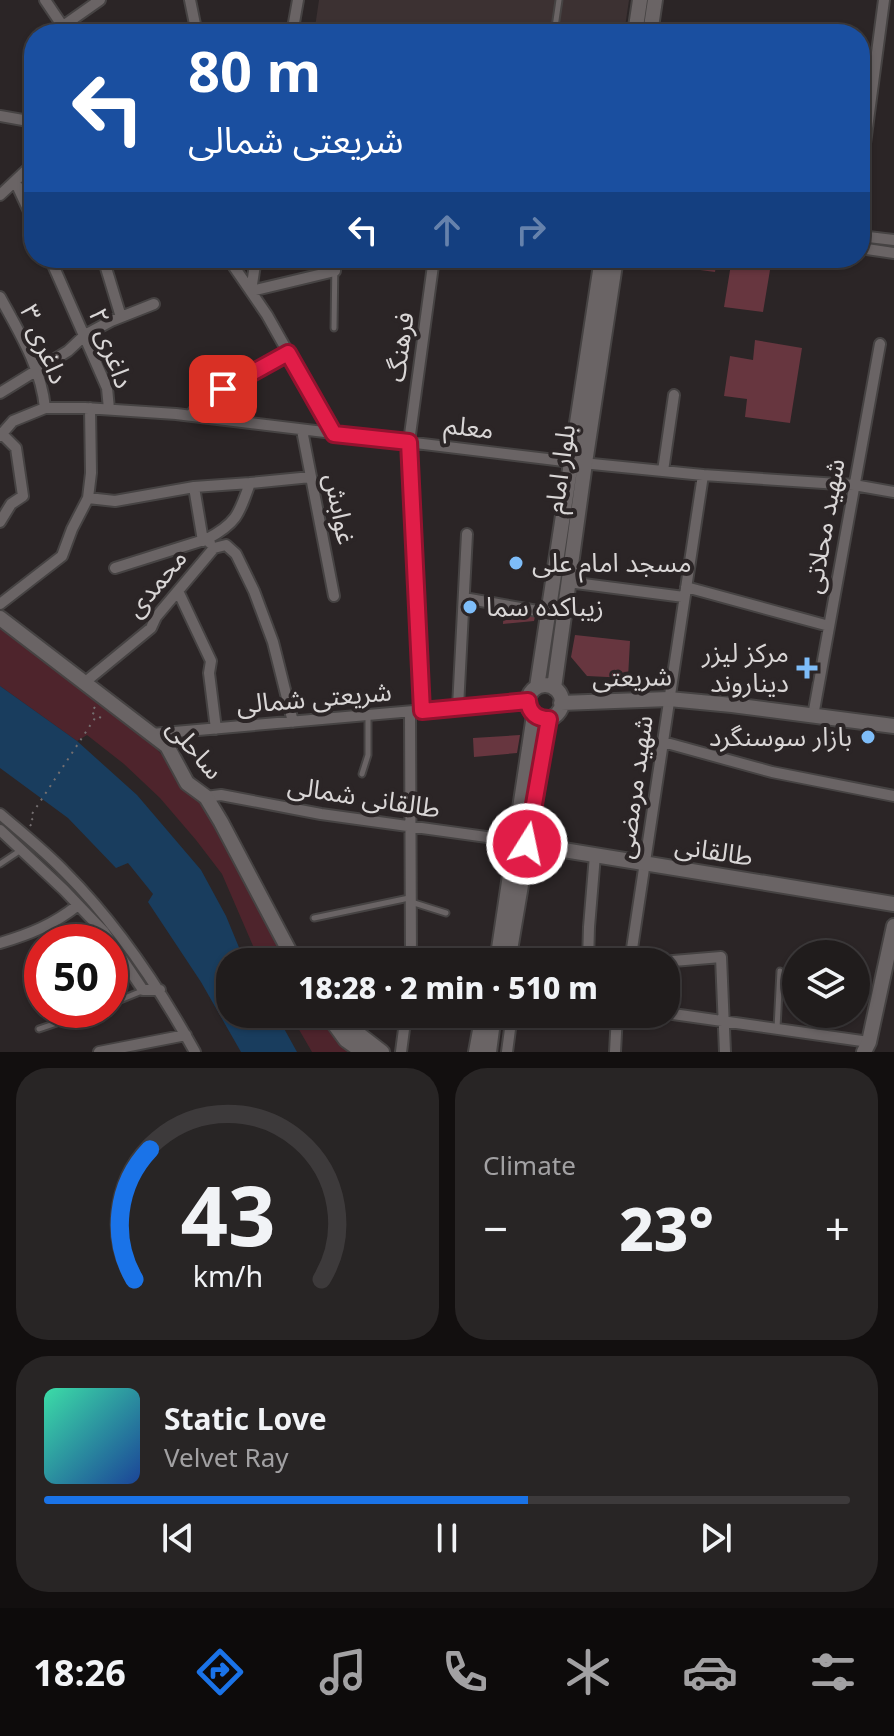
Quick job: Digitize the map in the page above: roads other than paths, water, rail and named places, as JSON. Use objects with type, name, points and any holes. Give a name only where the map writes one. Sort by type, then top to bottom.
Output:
[{"type":"main road","points":[[636,24],[640,0]]},
{"type":"main road","points":[[651,24],[655,0]]},
{"type":"main road","name":"بلوار امام","points":[[554,688],[601,268]]},
{"type":"main road","name":"بلوار امام","points":[[537,687],[614,268]]},
{"type":"main road","name":"ساحلی","points":[[0,618],[167,746],[187,783],[206,797],[287,948]]},
{"type":"main road","points":[[510,948],[537,712],[530,693],[546,685],[554,688],[560,694],[558,713],[537,712]]},
{"type":"main road","name":"شریعتی","points":[[561,703],[669,699],[894,726]]},
{"type":"main road","points":[[500,948],[521,843]]},
{"type":"main road","name":"طالقانی","points":[[521,843],[894,904]]},
{"type":"main road","points":[[867,1047],[894,926]]},
{"type":"main road","points":[[337,1028],[346,1040],[363,1052]]},
{"type":"main road","points":[[354,1028],[382,1052]]},
{"type":"main road","points":[[476,1052],[480,1028]]},
{"type":"street","points":[[45,0],[62,24]]},
{"type":"street","points":[[73,24],[100,0]]},
{"type":"street","points":[[190,0],[195,24]]},
{"type":"street","points":[[294,24],[298,0]]},
{"type":"street","points":[[870,106],[884,0]]},
{"type":"street","points":[[0,116],[24,120]]},
{"type":"street","points":[[0,195],[24,172]]},
{"type":"street","points":[[15,181],[24,200]]},
{"type":"street","points":[[870,237],[894,240]]},
{"type":"street","points":[[870,249],[894,253]]},
{"type":"street","name":"داغری ۲","points":[[55,268],[107,388],[109,409]]},
{"type":"street","points":[[106,268],[121,317]]},
{"type":"street","points":[[235,268],[267,315],[334,434]]},
{"type":"street","points":[[251,291],[254,268]]},
{"type":"street","name":"فرهنگ","points":[[411,948],[410,827],[416,711],[409,442],[433,268]]},
{"type":"street","points":[[251,291],[335,271]]},
{"type":"street","name":"داغری ۳","points":[[0,297],[27,347],[43,390],[45,408]]},
{"type":"street","points":[[0,393],[68,351],[85,335],[154,304]]},
{"type":"street","name":"شهید محلاتی","points":[[813,716],[880,344]]},
{"type":"street","points":[[191,415],[201,401],[288,353]]},
{"type":"street","points":[[663,471],[674,395]]},
{"type":"street","name":"معلم","points":[[1,435],[13,421],[45,408],[109,409],[191,415],[663,471],[854,485],[894,492]]},
{"type":"street","points":[[0,604],[62,556],[88,498],[91,473],[90,408]]},
{"type":"street","name":"غوابش","points":[[302,430],[334,596]]},
{"type":"street","points":[[0,522],[11,504],[23,496],[16,448],[1,435]]},
{"type":"street","name":"شهید مرمضی","points":[[632,948],[703,475]]},
{"type":"street","points":[[88,498],[115,501],[194,487],[311,477]]},
{"type":"street","points":[[115,568],[208,543],[240,513],[250,483]]},
{"type":"street","points":[[194,487],[208,543]]},
{"type":"street","points":[[458,707],[467,534]]},
{"type":"street","name":"محمدی","points":[[84,683],[151,628],[208,543],[226,545],[236,554],[254,591],[273,642],[293,722]]},
{"type":"street","points":[[568,582],[685,592],[829,626]]},
{"type":"street","points":[[178,591],[211,661],[209,673],[216,729]]},
{"type":"street","points":[[464,598],[549,613]]},
{"type":"street","name":"شریعتی شمالی","points":[[152,734],[458,707],[537,712]]},
{"type":"street","points":[[663,742],[772,772],[894,796]]},
{"type":"street","name":"طالقانی شمالی","points":[[206,797],[221,795],[321,814],[521,843]]},
{"type":"street","points":[[0,814],[65,872],[119,934],[160,990],[195,1052]]},
{"type":"street","points":[[0,830],[94,924]]},
{"type":"street","points":[[588,948],[595,855]]},
{"type":"street","points":[[0,943],[59,920],[78,905]]},
{"type":"street","points":[[680,960],[721,957],[725,1052]]},
{"type":"street","points":[[128,968],[143,990],[160,990]]},
{"type":"street","points":[[680,1015],[777,1029],[867,1047]]},
{"type":"street","points":[[401,1052],[404,1028]]},
{"type":"street","points":[[507,1052],[510,1028]]},
{"type":"street","points":[[615,1052],[616,1028]]},
{"type":"street","points":[[99,1052],[186,1035]]},
{"type":"lane","points":[[555,24],[559,0]]},
{"type":"lane","points":[[334,328],[335,271]]},
{"type":"lane","points":[[362,774],[368,755],[368,715]]},
{"type":"lane","points":[[0,864],[22,849]]},
{"type":"lane","points":[[314,918],[410,900],[446,913]]},
{"type":"lane","points":[[777,1029],[780,971]]},
{"type":"lane","points":[[128,996],[143,990]]},
{"type":"water","points":[[0,686],[77,741],[137,795],[201,870],[239,948],[216,948],[216,1008],[148,902],[153,894],[128,863],[116,868],[68,818],[0,768]]},
{"type":"water","points":[[227,1028],[284,1028],[297,1052],[241,1052]]},
{"type":"place","name":"مسجد امام علی","points":[[516,563]]},
{"type":"place","name":"زیباکده سما","points":[[470,607]]},
{"type":"place","name":"مرکز لیزر دیناروند","points":[[807,668]]},
{"type":"place","name":"بازار سوسنگرد","points":[[868,737]]}]
